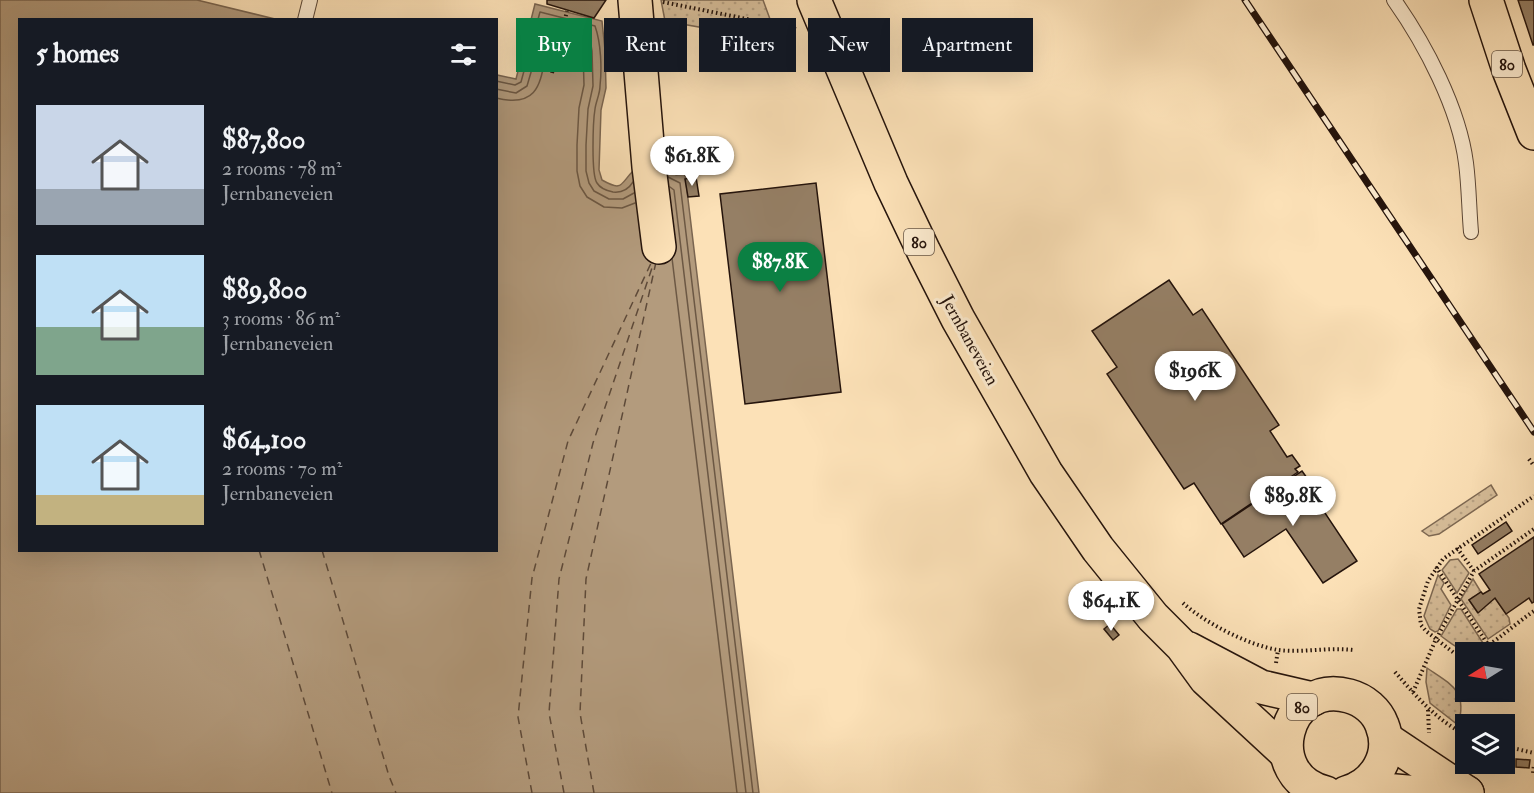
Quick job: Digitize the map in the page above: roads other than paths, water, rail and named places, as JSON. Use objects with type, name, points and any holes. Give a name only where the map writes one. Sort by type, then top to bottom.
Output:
[{"type":"highway","points":[[635,0],[649,167],[659,247]]},
{"type":"highway","name":"80","points":[[1486,0],[1509,70],[1534,133]]},
{"type":"highway","name":"Jernbaneveien","points":[[810,15],[958,319],[1046,472],[1098,549],[1147,609],[1182,646],[1206,679],[1286,753],[1294,772],[1301,780],[1315,790],[1326,793]]},
{"type":"highway","name":"Jernbaneveien","points":[[1182,646],[1261,687],[1313,699],[1335,693],[1362,701],[1381,721],[1386,739]]},
{"type":"highway","name":"80","points":[[1286,753],[1287,731],[1291,721],[1304,704],[1313,699]]},
{"type":"highway","points":[[1353,791],[1377,773],[1386,751],[1386,739]]},
{"type":"highway","points":[[1386,739],[1467,793]]},
{"type":"highway","points":[[1353,791],[1467,793]]},
{"type":"lane","points":[[306,18],[310,0]]},
{"type":"lane","points":[[1394,0],[1426,54],[1448,98],[1459,131],[1466,162],[1471,232]]},
{"type":"water","points":[[0,0],[197,0],[271,18],[18,18],[18,552],[498,552],[498,75],[516,79],[518,72],[592,72],[592,18],[602,21],[606,88],[601,110],[599,170],[602,180],[618,186],[633,171],[666,167],[667,171],[674,171],[676,175],[685,174],[759,793],[0,793]]},
{"type":"water","points":[[535,4],[590,18],[531,18]]},
{"type":"railway","points":[[1245,0],[1534,432]]}]
